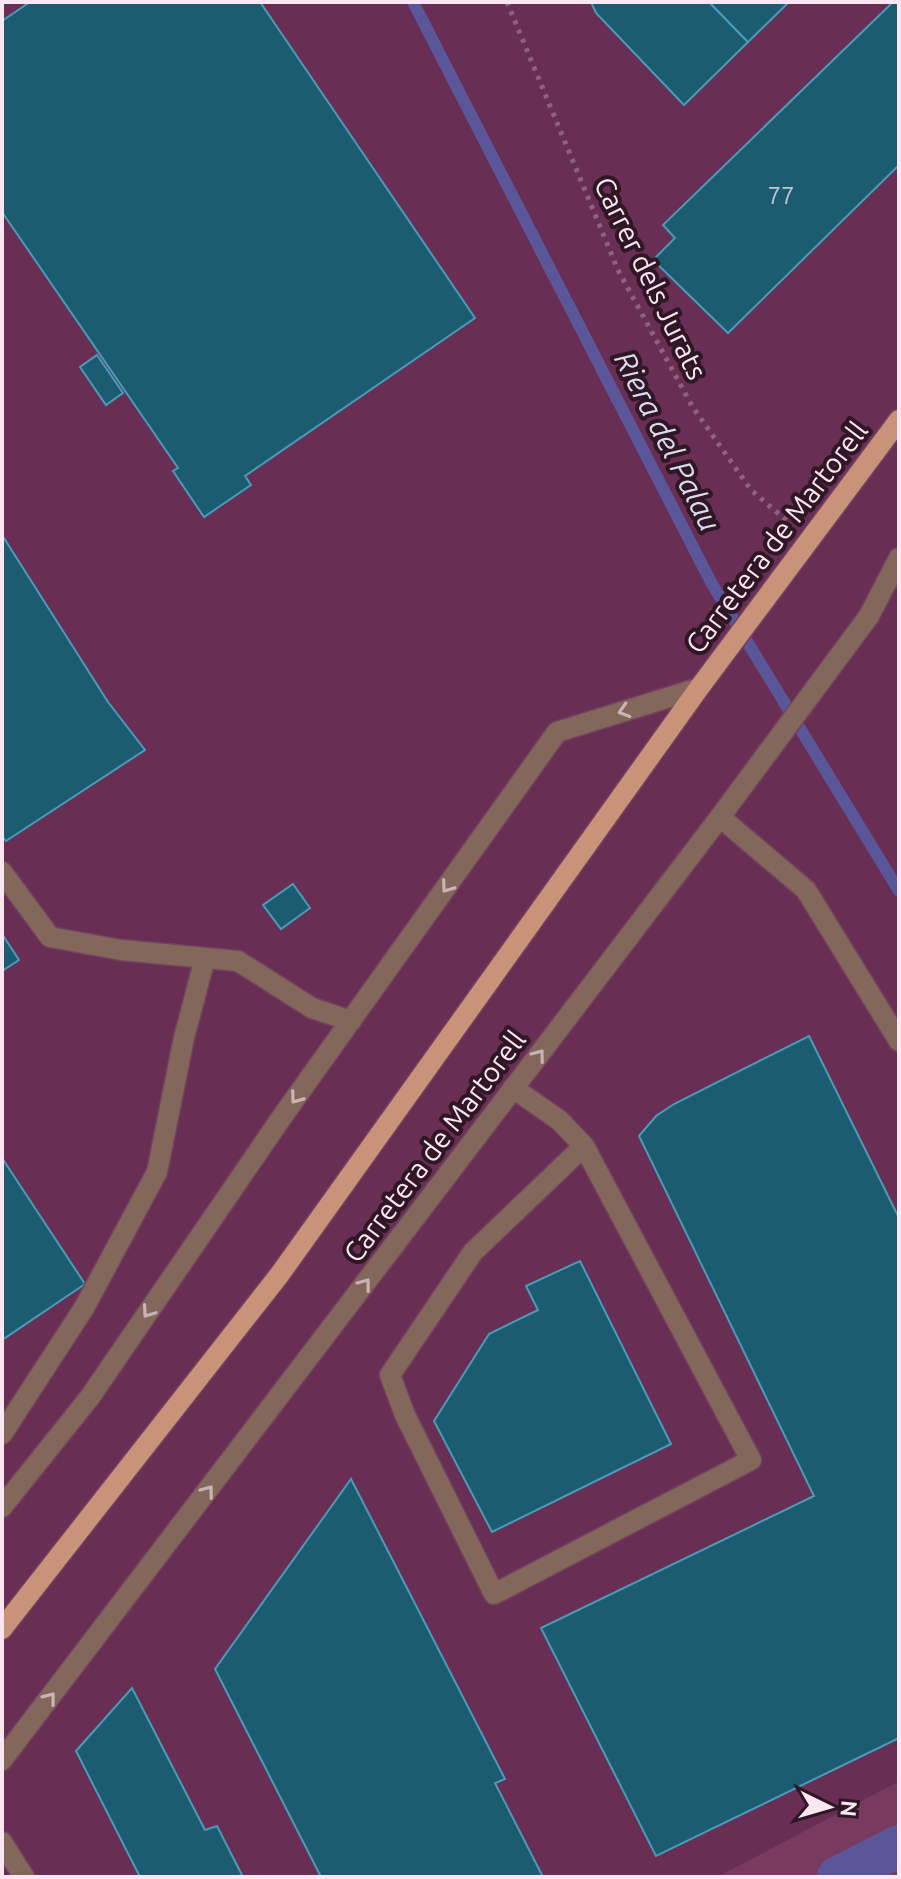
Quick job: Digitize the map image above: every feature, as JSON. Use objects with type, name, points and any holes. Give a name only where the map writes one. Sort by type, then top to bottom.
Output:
[{"type":"main road","name":"Carretera de Martorell","points":[[2,1629],[280,1274],[699,688],[899,420]]},
{"type":"street","name":"Carretera de Martorell","points":[[2,1760],[720,817],[869,616],[899,558]]},
{"type":"street","name":"Carretera de Martorell","points":[[2,1507],[90,1397],[351,1021],[557,732],[699,688]]},
{"type":"street","points":[[720,817],[806,890],[899,1041]]},
{"type":"street","points":[[2,872],[50,937],[121,950],[238,961],[312,1008],[351,1021]]},
{"type":"street","points":[[2,1434],[84,1308],[157,1172],[184,1038],[205,958]]},
{"type":"street","points":[[513,1088],[559,1120],[584,1146],[751,1460],[494,1594],[405,1415],[390,1375],[473,1252],[584,1146]]},
{"type":"street","points":[[2,1842],[24,1877]]},
{"type":"path","name":"Carrer dels Jurats","points":[[507,2],[618,270],[692,406],[751,490],[809,540]]},
{"type":"shaded area","points":[[2,2],[899,2],[899,1781],[717,1877],[2,1877]]},
{"type":"shaded area","points":[[899,1781],[899,1877],[717,1877]]},
{"type":"building","points":[[30,2],[260,2],[475,318],[245,476],[251,485],[204,517],[173,471],[178,468],[2,212],[2,21]]},
{"type":"building","points":[[591,2],[709,2],[748,42],[684,105],[596,13]]},
{"type":"building","points":[[709,2],[789,2],[748,42]]},
{"type":"building","points":[[893,2],[899,2],[899,165],[728,333],[653,260],[675,238],[663,225]]},
{"type":"building","points":[[97,355],[123,393],[106,405],[80,367]]},
{"type":"building","points":[[2,535],[108,702],[145,750],[6,841],[2,836]]},
{"type":"building","points":[[293,884],[310,908],[281,929],[263,905]]},
{"type":"building","points":[[2,934],[19,960],[2,971]]},
{"type":"building","points":[[809,1036],[899,1218],[899,1738],[656,1856],[541,1628],[814,1496],[639,1136],[656,1116],[674,1104]]},
{"type":"building","points":[[2,1158],[85,1284],[2,1340]]},
{"type":"building","points":[[580,1261],[671,1444],[492,1532],[434,1421],[489,1334],[538,1310],[526,1286]]},
{"type":"building","points":[[351,1479],[505,1779],[495,1783],[543,1877],[321,1877],[215,1669]]},
{"type":"building","points":[[132,1688],[205,1830],[217,1826],[243,1877],[140,1877],[76,1751]]},
{"type":"waterway","name":"Riera del Palau","points":[[413,2],[712,584],[899,891]]},
{"type":"waterway","points":[[838,1877],[899,1846]]}]
